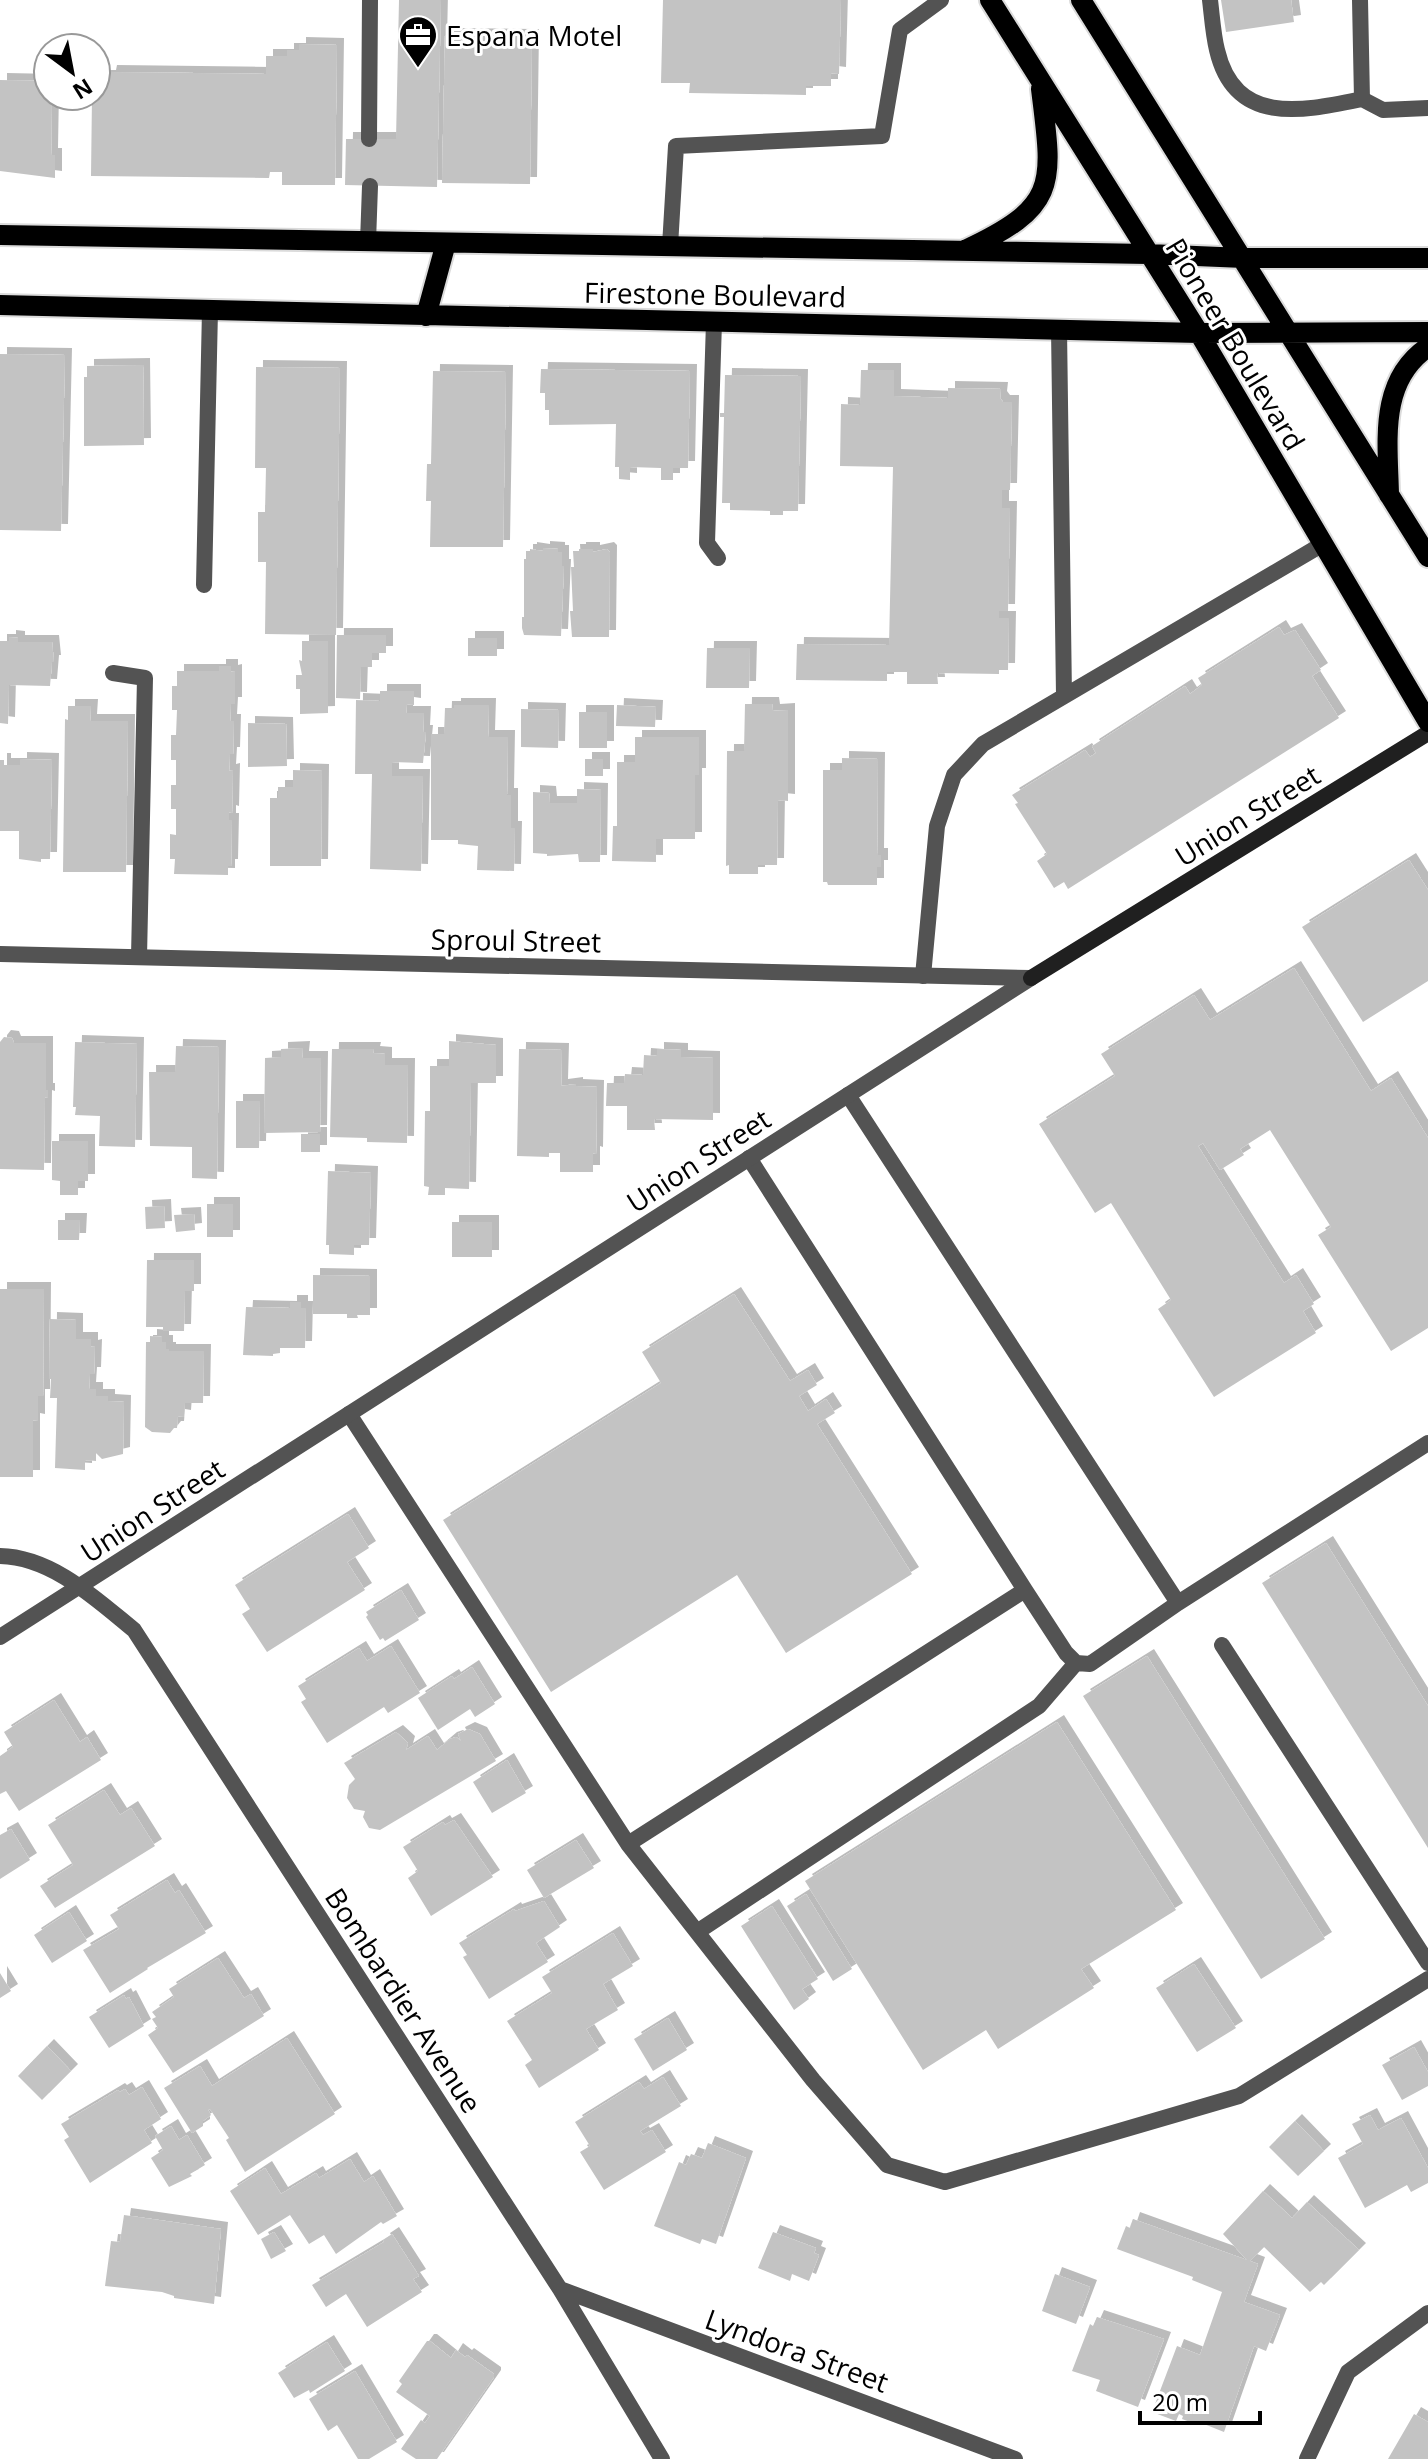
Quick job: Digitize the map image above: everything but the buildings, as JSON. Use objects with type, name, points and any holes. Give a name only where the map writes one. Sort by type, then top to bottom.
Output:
[{"type":"main road","name":"Pioneer Boulevard","points":[[990,0],[1199,333],[1428,722]]},
{"type":"main road","name":"Pioneer Boulevard","points":[[1081,0],[1428,557]]},
{"type":"main road","points":[[961,252],[1008,229],[1023,218],[1036,204],[1046,185],[1048,163],[1040,81]]},
{"type":"main road","name":"Firestone Boulevard","points":[[0,235],[1244,258],[1428,258]]},
{"type":"main road","points":[[426,316],[446,243]]},
{"type":"main road","name":"Firestone Boulevard","points":[[0,305],[1199,333],[1428,332]]},
{"type":"main road","points":[[1389,495],[1389,416],[1393,395],[1401,373],[1428,347]]},
{"type":"street","points":[[369,139],[370,0]]},
{"type":"street","points":[[670,246],[676,146],[882,136],[900,30],[941,0]]},
{"type":"street","points":[[1210,0],[1217,52],[1228,80],[1243,97],[1272,108],[1305,110],[1362,99],[1383,110],[1428,108]]},
{"type":"street","points":[[1360,0],[1362,99]]},
{"type":"street","points":[[368,242],[370,186]]},
{"type":"street","points":[[204,585],[210,310]]},
{"type":"street","points":[[714,322],[707,543],[718,558]]},
{"type":"street","points":[[1059,329],[1064,696]]},
{"type":"street","points":[[923,976],[937,826],[954,775],[983,744],[1323,544]]},
{"type":"street","points":[[113,673],[145,678],[139,957]]},
{"type":"street","name":"Union Street","points":[[0,1637],[1031,978],[1428,733]]},
{"type":"street","name":"Sproul Street","points":[[0,954],[1031,978]]},
{"type":"street","points":[[848,1095],[1178,1603]]},
{"type":"street","points":[[749,1158],[1025,1590],[1066,1653],[1076,1663],[1090,1664],[1178,1603],[1428,1443]]},
{"type":"street","points":[[349,1414],[628,1844],[813,2080],[887,2165],[945,2182],[1239,2096],[1428,1979]]},
{"type":"street","name":"Bombardier Avenue","points":[[0,1556],[21,1557],[80,1586],[134,1630],[560,2289],[662,2459]]},
{"type":"street","points":[[628,1844],[1025,1590]]},
{"type":"street","points":[[1222,1645],[1428,1963]]},
{"type":"street","points":[[697,1932],[1039,1706],[1076,1663]]},
{"type":"street","name":"Lyndora Street","points":[[560,2289],[1015,2459]]},
{"type":"street","points":[[1307,2459],[1348,2372],[1428,2313]]},
{"type":"place","name":"Espana Motel","points":[[418,69]]}]
